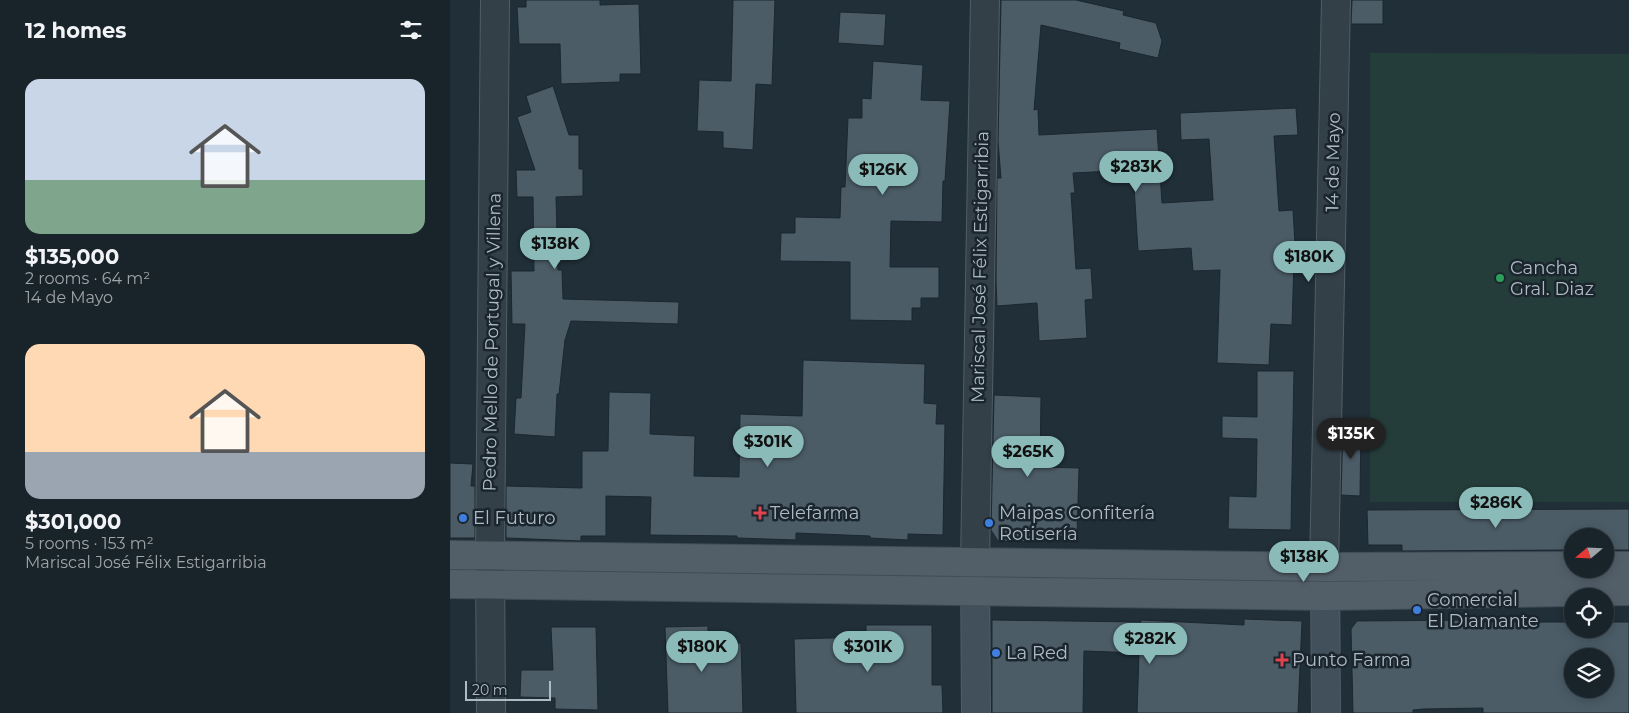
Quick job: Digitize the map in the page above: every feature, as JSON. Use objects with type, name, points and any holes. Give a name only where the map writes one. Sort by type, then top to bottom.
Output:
[{"type":"main road","points":[[450,555],[1324,567],[1564,566]]},
{"type":"main road","name":"Mariscal José Félix Estigarribia","points":[[975,562],[976,713]]},
{"type":"main road","points":[[1614,566],[1629,566]]},
{"type":"main road","name":"14 de Mayo","points":[[1324,567],[1326,596],[1326,713]]},
{"type":"main road","points":[[450,584],[1326,596],[1629,591]]},
{"type":"street","name":"Pedro Mello de Portugal y Villena","points":[[492,713],[490,556],[495,0]]},
{"type":"street","name":"Mariscal José Félix Estigarribia","points":[[975,562],[985,0]]},
{"type":"street","name":"14 de Mayo","points":[[1324,567],[1336,0]]},
{"type":"green space","name":"Cancha Gral. Diaz","points":[[1370,53],[1629,54],[1629,502],[1370,502]]},
{"type":"building","points":[[526,0],[600,0],[600,5],[639,4],[641,74],[620,74],[620,82],[561,84],[560,44],[519,44],[517,7],[526,7]]},
{"type":"building","points":[[733,0],[775,0],[772,85],[756,84],[753,150],[723,148],[723,132],[697,131],[699,80],[731,81]]},
{"type":"building","points":[[1001,0],[1076,0],[1124,11],[1123,15],[1156,23],[1162,41],[1158,58],[1119,49],[1120,43],[1041,25],[1034,110],[1038,109],[1039,135],[1157,129],[1162,203],[1213,200],[1209,139],[1181,140],[1180,113],[1296,108],[1298,135],[1274,136],[1279,211],[1293,210],[1296,260],[1294,261],[1292,325],[1271,324],[1269,365],[1217,363],[1220,270],[1193,271],[1191,248],[1138,251],[1133,170],[1073,173],[1075,193],[1071,193],[1076,269],[1091,268],[1093,299],[1085,300],[1087,338],[1039,341],[1037,303],[997,306],[997,178],[1001,178],[998,141]]},
{"type":"building","points":[[1352,0],[1383,0],[1383,24],[1351,24]]},
{"type":"building","points":[[840,12],[886,14],[884,46],[838,43]]},
{"type":"building","points":[[873,61],[923,65],[921,100],[950,101],[945,181],[943,181],[942,222],[891,221],[890,267],[939,267],[939,298],[921,298],[921,308],[912,308],[912,321],[850,320],[850,262],[780,261],[781,233],[795,233],[795,217],[840,218],[841,187],[845,187],[848,118],[862,118],[862,98],[871,99]]},
{"type":"building","points":[[553,86],[569,135],[579,135],[579,169],[583,169],[583,196],[556,197],[558,270],[562,270],[563,299],[679,302],[678,324],[571,321],[565,340],[559,394],[557,394],[555,437],[514,434],[516,398],[521,398],[525,324],[512,324],[511,271],[534,271],[533,197],[517,197],[516,170],[535,170],[517,117],[531,112],[526,96]]},
{"type":"building","points":[[803,360],[925,364],[924,403],[937,404],[936,424],[945,424],[943,535],[908,534],[908,540],[870,538],[870,536],[796,533],[796,540],[737,538],[737,536],[650,535],[651,497],[606,496],[606,536],[581,536],[581,541],[506,538],[506,486],[582,488],[582,451],[608,451],[609,392],[651,393],[650,434],[695,436],[694,476],[739,477],[740,414],[802,416]]},
{"type":"building","points":[[1257,371],[1294,371],[1291,530],[1228,529],[1229,496],[1256,497],[1257,439],[1222,438],[1222,416],[1257,417]]},
{"type":"building","points":[[994,395],[1041,397],[1040,467],[1079,468],[1077,537],[1038,536],[1038,542],[998,541],[991,530]]},
{"type":"building","points":[[1343,424],[1361,424],[1360,496],[1341,495]]},
{"type":"building","points":[[450,463],[473,464],[471,486],[475,486],[475,538],[450,538]]},
{"type":"building","points":[[1629,509],[1629,550],[1614,550],[1614,528],[1564,528],[1564,550],[1402,551],[1402,545],[1368,545],[1367,510]]},
{"type":"building","points":[[1244,619],[1302,621],[1298,713],[1137,713],[1139,653],[1084,651],[1083,713],[992,713],[992,620],[1141,622],[1141,620],[1244,625]]},
{"type":"building","points":[[1481,620],[1481,622],[1564,622],[1564,638],[1614,638],[1614,622],[1629,622],[1629,713],[1483,713],[1483,708],[1423,709],[1413,710],[1413,713],[1353,713],[1351,629],[1357,621]]},
{"type":"building","points":[[866,625],[932,625],[932,685],[942,685],[943,713],[796,713],[794,639],[866,637]]},
{"type":"building","points":[[708,626],[708,644],[741,643],[743,713],[668,713],[665,627]]},
{"type":"building","points":[[551,627],[596,627],[598,710],[555,709],[555,698],[520,697],[521,670],[553,670]]},
{"type":"place","name":"Cancha Gral. Diaz","points":[[1500,278]]},
{"type":"place","name":"Telefarma","points":[[760,513]]},
{"type":"place","name":"El Futuro","points":[[463,518]]},
{"type":"place","name":"Maipas Confitería Rotisería","points":[[989,523]]},
{"type":"place","name":"Comercial El Diamante","points":[[1417,610]]},
{"type":"place","name":"La Red","points":[[996,653]]},
{"type":"place","name":"Punto Farma","points":[[1282,660]]}]
